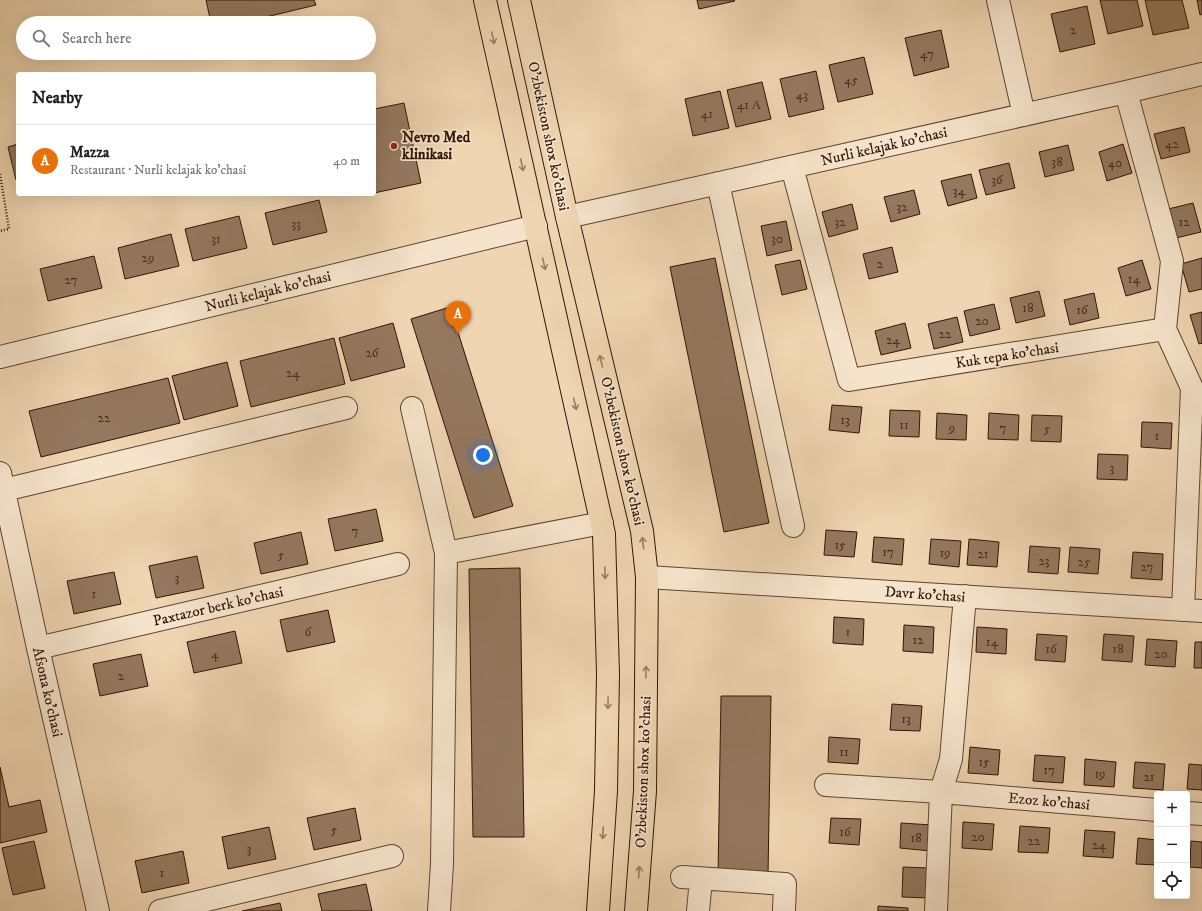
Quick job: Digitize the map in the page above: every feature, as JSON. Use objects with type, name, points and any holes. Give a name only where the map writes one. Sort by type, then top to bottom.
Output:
[{"type":"main road","points":[[485,0],[604,534],[608,674],[606,791],[598,911]]},
{"type":"main road","name":"O'zbekiston shox ko'chasi","points":[[519,0],[567,217],[642,531],[647,577],[645,791],[636,911]]},
{"type":"street","points":[[998,0],[1024,115]]},
{"type":"street","name":"Nurli kelajak ko'chasi","points":[[567,217],[1202,74]]},
{"type":"street","points":[[1126,92],[1172,261],[1165,329],[1192,388],[1192,611]]},
{"type":"street","name":"Kuk tepa ko'chasi","points":[[792,167],[849,380],[1165,329]]},
{"type":"street","points":[[718,184],[793,526]]},
{"type":"street","name":"Nurli kelajak ko'chasi","points":[[0,356],[536,226]]},
{"type":"street","points":[[2,482],[346,408]]},
{"type":"street","points":[[412,408],[446,553],[442,864],[439,911]]},
{"type":"street","name":"Afsona ko'chasi","points":[[2,482],[98,911]]},
{"type":"street","points":[[446,553],[602,523]]},
{"type":"street","name":"Paxtazor berk ko'chasi","points":[[38,648],[398,564]]},
{"type":"street","name":"Davr ko'chasi","points":[[647,577],[1192,611]]},
{"type":"street","points":[[936,911],[941,792],[951,759],[965,596]]},
{"type":"street","name":"Ezoz ko'chasi","points":[[826,786],[941,792],[1154,810]]},
{"type":"street","points":[[1190,813],[1202,814]]},
{"type":"street","points":[[160,911],[392,856]]},
{"type":"street","points":[[698,911],[691,878],[785,884],[784,911]]},
{"type":"path","points":[[0,174],[9,229],[0,232]]},
{"type":"building","points":[[206,0],[314,0],[316,5],[270,16],[209,16]]},
{"type":"building","points":[[697,0],[734,0],[735,1],[699,9]]},
{"type":"building","points":[[1100,0],[1137,0],[1143,26],[1108,34]]},
{"type":"building","points":[[1145,0],[1182,0],[1189,28],[1153,35]]},
{"type":"building","points":[[1197,0],[1202,0],[1202,14],[1200,15]]},
{"type":"building","points":[[1087,6],[1095,44],[1060,52],[1051,14]]},
{"type":"building","points":[[941,30],[949,67],[914,76],[905,38]]},
{"type":"building","points":[[864,57],[873,94],[838,102],[829,65]]},
{"type":"building","points":[[816,71],[824,109],[789,117],[780,79]]},
{"type":"building","points":[[762,82],[771,119],[736,127],[727,90]]},
{"type":"building","points":[[720,91],[729,128],[693,136],[685,99]]},
{"type":"building","name":"Nevro Med klinikasi","points":[[404,103],[421,183],[376,193],[376,109]]},
{"type":"building","points":[[1184,127],[1190,152],[1161,159],[1154,134]]},
{"type":"building","points":[[1123,144],[1132,173],[1107,181],[1099,152]]},
{"type":"building","points":[[16,145],[16,180],[8,147]]},
{"type":"building","points":[[1068,145],[1074,170],[1045,177],[1039,152]]},
{"type":"building","points":[[1009,163],[1015,188],[986,195],[979,170]]},
{"type":"building","points":[[971,174],[977,198],[948,206],[941,181]]},
{"type":"building","points":[[914,190],[920,214],[891,222],[884,197]]},
{"type":"building","points":[[319,200],[327,232],[273,245],[265,213]]},
{"type":"building","points":[[1193,203],[1201,232],[1176,238],[1168,209]]},
{"type":"building","points":[[852,204],[858,229],[829,237],[822,212]]},
{"type":"building","points":[[239,216],[247,248],[193,261],[185,229]]},
{"type":"building","points":[[786,221],[792,250],[767,256],[761,226]]},
{"type":"building","points":[[171,234],[179,266],[125,279],[118,248]]},
{"type":"building","points":[[892,247],[898,272],[869,279],[863,254]]},
{"type":"building","points":[[94,256],[102,288],[48,301],[40,269]]},
{"type":"building","points":[[715,258],[769,523],[724,532],[670,267]]},
{"type":"building","points":[[1202,258],[1202,289],[1189,292],[1181,264]]},
{"type":"building","points":[[800,260],[807,289],[782,295],[775,265]]},
{"type":"building","points":[[1142,260],[1151,289],[1126,296],[1118,268]]},
{"type":"building","points":[[1039,291],[1045,316],[1016,323],[1010,298]]},
{"type":"building","points":[[1094,293],[1099,318],[1070,325],[1064,300]]},
{"type":"building","points":[[994,304],[1000,329],[970,336],[964,311]]},
{"type":"building","points":[[450,307],[513,506],[474,518],[411,319]]},
{"type":"building","points":[[1202,312],[1202,343],[1199,344],[1190,315]]},
{"type":"building","points":[[957,317],[963,342],[934,349],[928,324]]},
{"type":"building","points":[[393,323],[405,367],[351,381],[339,338]]},
{"type":"building","points":[[905,323],[911,348],[881,355],[875,331]]},
{"type":"building","points":[[334,338],[345,384],[251,407],[240,361]]},
{"type":"building","points":[[227,362],[238,406],[184,420],[172,376]]},
{"type":"building","points":[[168,378],[180,423],[41,457],[29,411]]},
{"type":"building","points":[[832,405],[862,407],[859,433],[829,430]]},
{"type":"building","points":[[890,410],[920,411],[919,437],[889,436]]},
{"type":"building","points":[[937,413],[967,415],[966,440],[936,439]]},
{"type":"building","points":[[989,413],[1019,415],[1018,440],[988,439]]},
{"type":"building","points":[[1032,415],[1062,416],[1061,442],[1031,441]]},
{"type":"building","points":[[1142,422],[1172,423],[1171,449],[1141,447]]},
{"type":"building","points":[[1098,454],[1128,455],[1127,480],[1097,479]]},
{"type":"building","points":[[376,509],[383,541],[335,551],[328,519]]},
{"type":"building","points":[[826,530],[857,532],[854,557],[824,555]]},
{"type":"building","points":[[301,532],[308,564],[261,574],[254,543]]},
{"type":"building","points":[[874,537],[904,539],[902,565],[872,562]]},
{"type":"building","points":[[931,539],[961,541],[959,567],[929,564]]},
{"type":"building","points":[[969,539],[999,542],[997,567],[967,565]]},
{"type":"building","points":[[1030,546],[1060,548],[1058,574],[1028,572]]},
{"type":"building","points":[[1070,547],[1100,549],[1098,574],[1068,572]]},
{"type":"building","points":[[1133,552],[1163,554],[1162,580],[1131,578]]},
{"type":"building","points":[[197,556],[204,588],[156,598],[149,566]]},
{"type":"building","points":[[520,568],[524,837],[473,837],[469,569]]},
{"type":"building","points":[[114,572],[121,604],[74,614],[67,581]]},
{"type":"building","points":[[328,610],[335,642],[287,652],[280,620]]},
{"type":"building","points":[[834,617],[864,619],[863,645],[833,643]]},
{"type":"building","points":[[904,625],[934,627],[933,653],[903,651]]},
{"type":"building","points":[[977,627],[1007,629],[1006,654],[976,652]]},
{"type":"building","points":[[235,631],[242,663],[194,673],[187,642]]},
{"type":"building","points":[[1037,634],[1067,636],[1065,662],[1035,660]]},
{"type":"building","points":[[1104,634],[1134,636],[1132,662],[1102,660]]},
{"type":"building","points":[[1147,639],[1177,641],[1175,667],[1145,665]]},
{"type":"building","points":[[1195,642],[1202,642],[1202,668],[1194,668]]},
{"type":"building","points":[[141,654],[148,686],[100,696],[93,664]]},
{"type":"building","points":[[721,696],[771,696],[768,876],[718,875]]},
{"type":"building","points":[[892,704],[922,706],[920,731],[890,730]]},
{"type":"building","points":[[829,737],[860,739],[858,764],[828,762]]},
{"type":"building","points":[[970,747],[1000,750],[998,775],[968,773]]},
{"type":"building","points":[[1035,755],[1065,757],[1063,783],[1033,781]]},
{"type":"building","points":[[1085,759],[1116,762],[1114,787],[1084,785]]},
{"type":"building","points":[[1135,762],[1165,764],[1163,790],[1133,788]]},
{"type":"building","points":[[1189,764],[1202,765],[1202,790],[1187,789]]},
{"type":"building","points":[[0,767],[9,807],[40,800],[47,832],[0,843]]},
{"type":"building","points":[[355,808],[361,840],[314,850],[307,818]]},
{"type":"building","points":[[831,818],[861,819],[859,845],[829,843]]},
{"type":"building","points":[[963,822],[994,824],[992,850],[962,848]]},
{"type":"building","points":[[901,823],[932,825],[930,851],[900,848]]},
{"type":"building","points":[[1020,826],[1050,828],[1048,853],[1018,852]]},
{"type":"building","points":[[269,827],[276,859],[228,869],[222,837]]},
{"type":"building","points":[[1085,830],[1115,832],[1113,858],[1083,856]]},
{"type":"building","points":[[1138,838],[1154,840],[1154,865],[1136,864]]},
{"type":"building","points":[[34,841],[45,888],[13,895],[2,848]]},
{"type":"building","points":[[1191,841],[1202,842],[1202,868],[1190,867]]},
{"type":"building","points":[[183,851],[189,883],[142,893],[135,861]]},
{"type":"building","points":[[903,867],[929,868],[928,898],[902,897]]},
{"type":"building","points":[[366,884],[372,911],[322,911],[318,894]]},
{"type":"building","points":[[280,903],[282,911],[242,911]]},
{"type":"building","points":[[878,906],[908,908],[908,911],[878,911]]},
{"type":"place","name":"Nevro Med klinikasi","points":[[394,146]]},
{"type":"place","name":"Mazza","points":[[458,334]]}]
